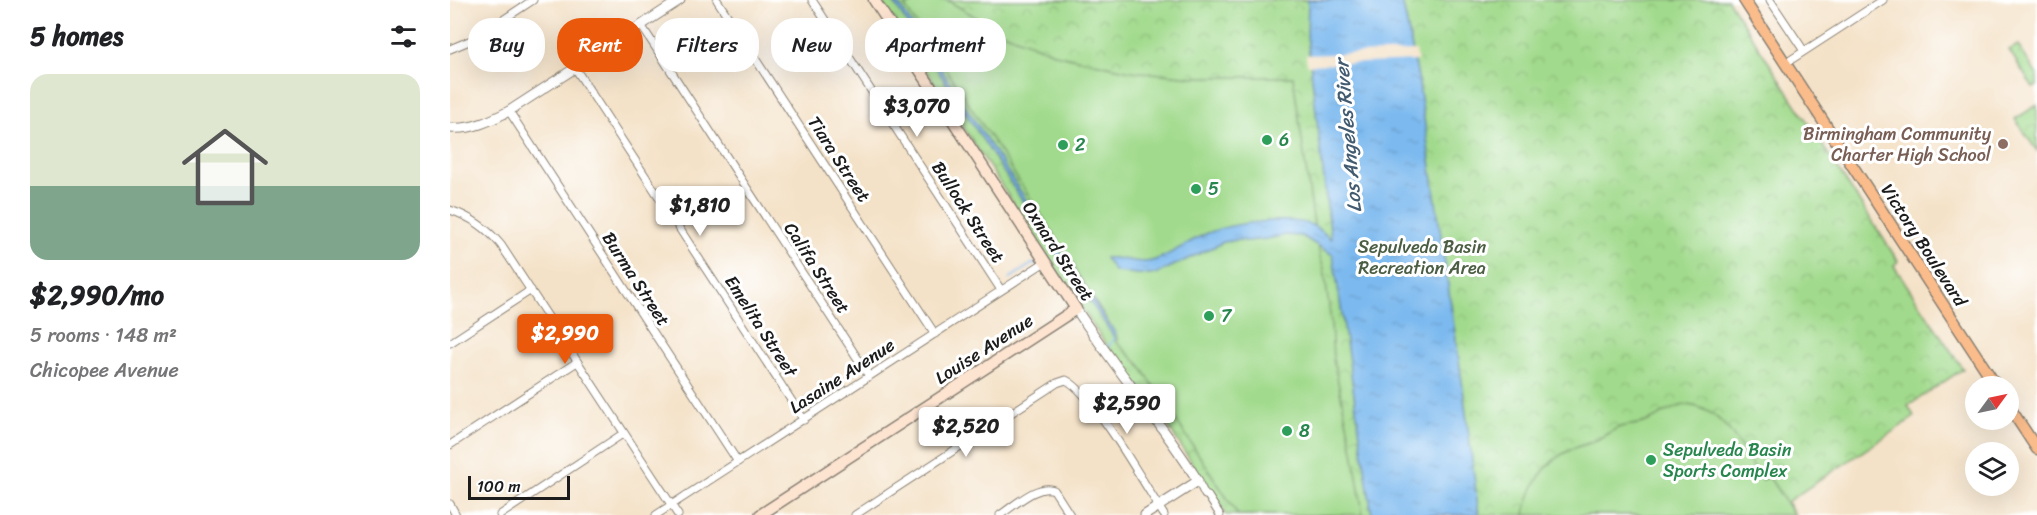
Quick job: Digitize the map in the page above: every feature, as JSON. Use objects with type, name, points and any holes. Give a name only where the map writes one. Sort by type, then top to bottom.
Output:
[{"type":"main road","name":"Oxnard Street","points":[[874,0],[1076,309]]},
{"type":"main road","name":"Victory Boulevard","points":[[1744,0],[1990,376]]},
{"type":"main road","name":"Louise Avenue","points":[[760,515],[1076,309]]},
{"type":"main road","points":[[2019,422],[2037,449]]},
{"type":"street","points":[[450,49],[474,39],[533,0]]},
{"type":"street","points":[[643,24],[680,0]]},
{"type":"street","name":"Tiara Street","points":[[717,0],[935,334]]},
{"type":"street","name":"Bullock Street","points":[[812,0],[1001,290]]},
{"type":"street","points":[[1770,0],[1804,51]]},
{"type":"street","points":[[1786,63],[1883,0]]},
{"type":"street","name":"Califa Street","points":[[643,31],[869,376]]},
{"type":"street","points":[[450,128],[480,125],[509,111],[569,72]]},
{"type":"street","name":"Emelita Street","points":[[578,72],[804,420]]},
{"type":"street","name":"Burma Street","points":[[509,111],[738,462]]},
{"type":"street","points":[[450,210],[469,218],[491,234],[501,245],[678,515]]},
{"type":"street","name":"Lasaine Avenue","points":[[656,515],[1045,262]]},
{"type":"street","points":[[450,343],[531,290]]},
{"type":"street","name":"Oxnard Street","points":[[1076,309],[1100,346],[1160,423],[1198,481],[1204,495],[1208,496],[1220,515]]},
{"type":"street","points":[[450,445],[577,362]]},
{"type":"street","points":[[855,515],[1057,383],[1066,380],[1075,384],[1104,423],[1161,511]]},
{"type":"street","points":[[500,515],[624,433]]},
{"type":"street","points":[[1145,515],[1161,511],[1198,481]]},
{"type":"street","points":[[1000,515],[1036,490],[1049,488],[1054,490],[1070,515]]},
{"type":"street","points":[[450,504],[456,515]]},
{"type":"green space","name":"Sepulveda Basin Recreation Area","points":[[880,0],[1728,0],[1898,261],[1894,266],[1963,369],[1908,406],[1913,418],[1787,502],[1795,515],[1226,515],[1160,414],[1102,339],[927,72],[1006,72],[1006,18],[892,18]]},
{"type":"green space","points":[[917,0],[947,0],[977,18],[912,18],[905,7]]},
{"type":"green space","points":[[1006,34],[1059,55],[1130,71],[1194,77],[1293,77],[1314,225],[1324,269],[1333,359],[1353,451],[1363,515],[1238,515],[1140,365],[1116,342],[1118,340],[1115,333],[1076,272],[1074,265],[948,72],[1006,72]]},
{"type":"green space","points":[[2018,45],[2037,75],[2037,86],[2033,88],[2009,50]]},
{"type":"green space","points":[[2037,105],[2037,151],[2015,119]]},
{"type":"green space","name":"Sepulveda Basin Sports Complex","points":[[1685,405],[1699,407],[1711,413],[1731,432],[1761,480],[1769,477],[1794,515],[1525,515],[1530,495],[1539,477],[1561,455],[1620,427],[1643,423]]},
{"type":"water","points":[[892,0],[896,0],[908,18],[904,18]]},
{"type":"water","name":"Los Angeles River","points":[[1308,0],[1402,0],[1418,77],[1479,515],[1372,515],[1333,255],[1302,236],[1285,235],[1267,239],[1224,242],[1150,275],[1115,272],[1105,258],[1149,262],[1218,229],[1260,222],[1302,222],[1315,226],[1331,239],[1307,36]]},
{"type":"water","points":[[939,72],[943,72],[1062,255],[1070,261],[1077,277],[1115,333],[1115,341],[1073,276],[1071,266],[1066,268]]},
{"type":"pier","points":[[1416,51],[1418,61],[1307,65],[1306,55]]},
{"type":"waterway","points":[[1009,279],[1032,264],[1037,264]]},
{"type":"waterway","points":[[1106,349],[1114,336]]},
{"type":"place","name":"6","points":[[1267,140]]},
{"type":"place","name":"Birmingham Community Charter High School","points":[[2003,144]]},
{"type":"place","name":"2","points":[[1063,145]]},
{"type":"place","name":"5","points":[[1196,189]]},
{"type":"place","name":"7","points":[[1209,316]]},
{"type":"place","name":"8","points":[[1287,431]]},
{"type":"place","name":"Sepulveda Basin Sports Complex","points":[[1651,460]]}]
